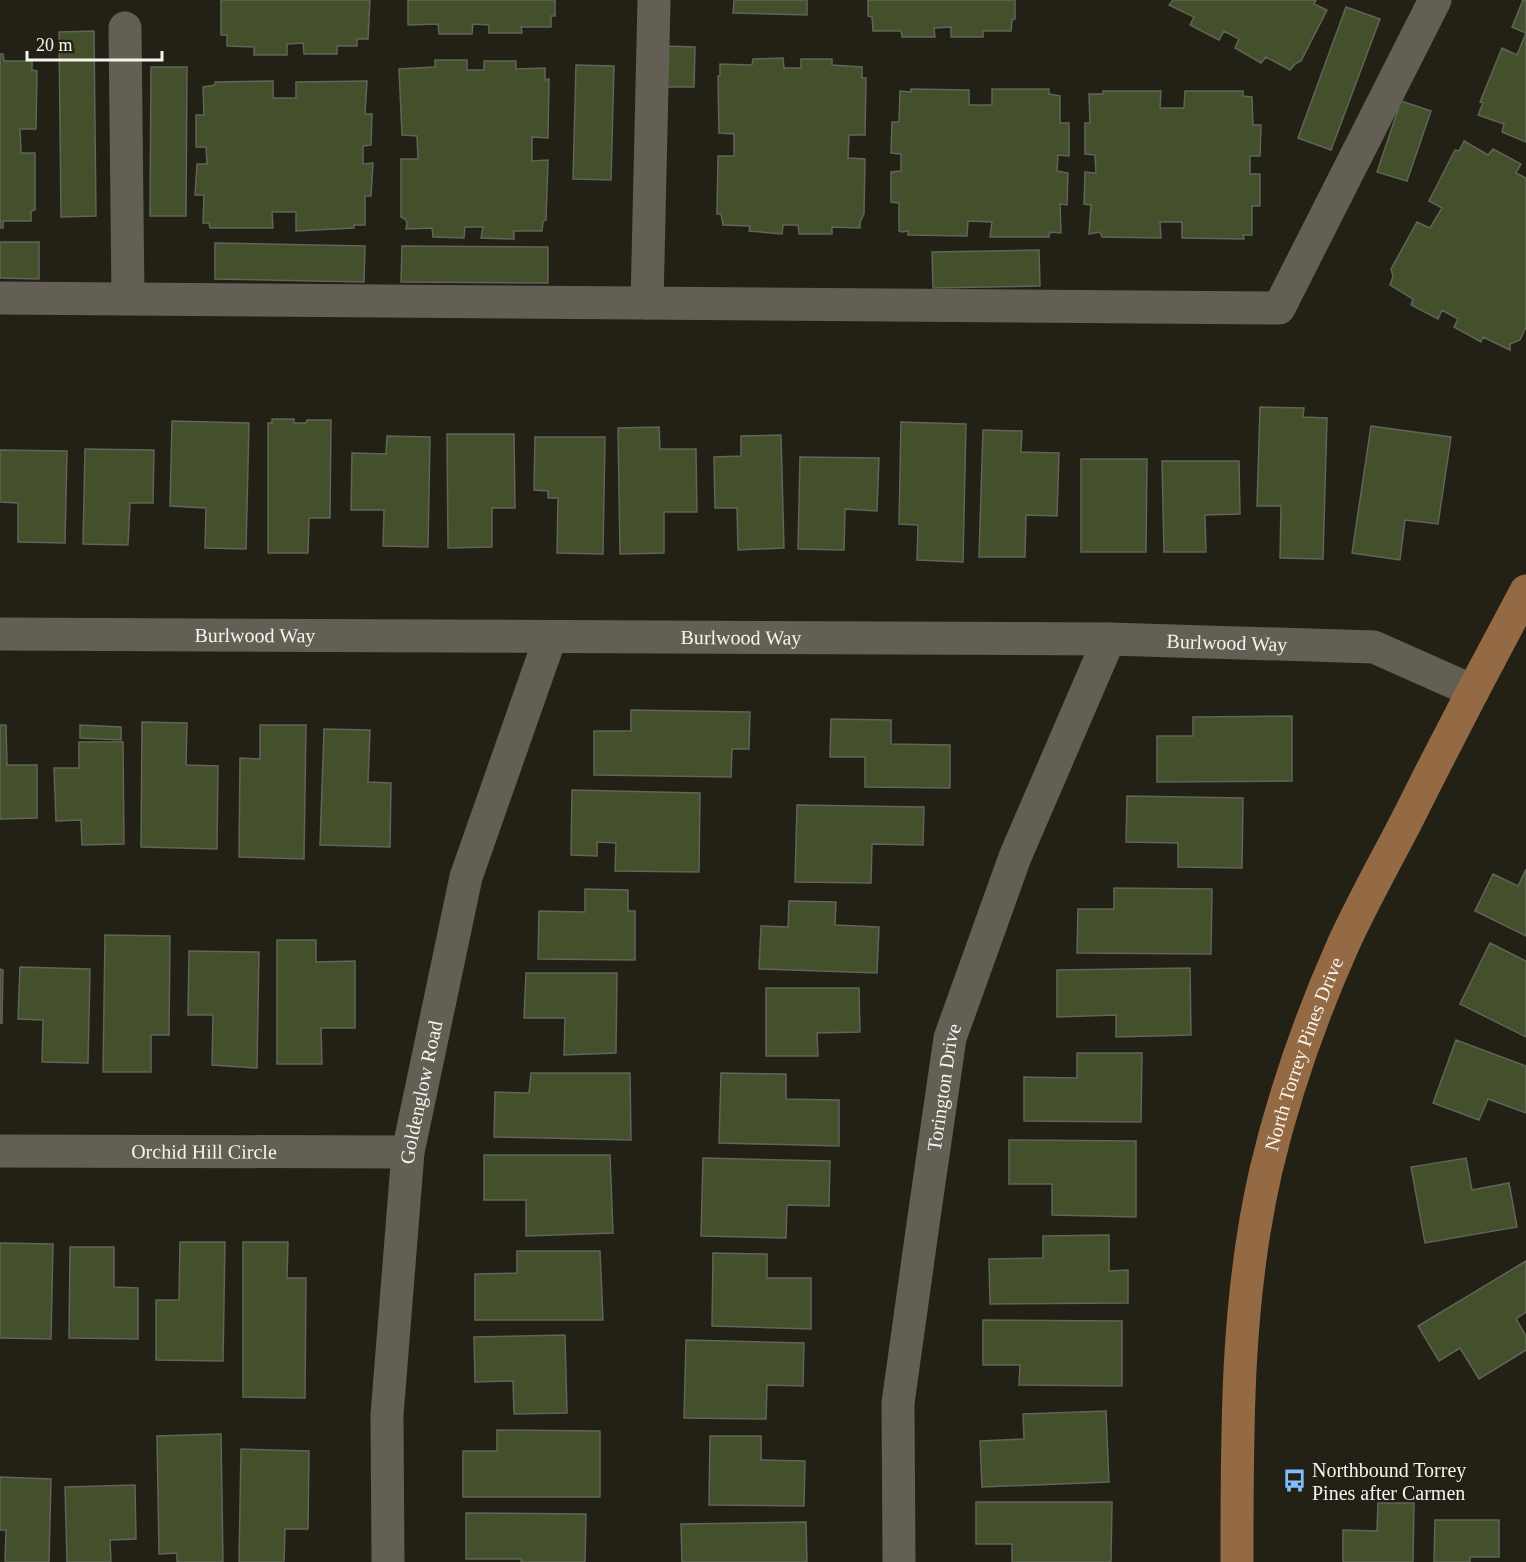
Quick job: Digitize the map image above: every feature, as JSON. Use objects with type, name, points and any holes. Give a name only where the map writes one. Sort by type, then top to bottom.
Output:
[{"type":"main road","name":"North Torrey Pines Drive","points":[[1237,1562],[1238,1401],[1243,1323],[1252,1245],[1266,1170],[1287,1093],[1343,944],[1526,591]]},
{"type":"street","points":[[647,303],[654,0]]},
{"type":"street","points":[[0,298],[1279,308],[1435,0]]},
{"type":"street","points":[[125,28],[128,298]]},
{"type":"street","name":"Burlwood Way","points":[[0,634],[1109,639],[1374,646],[1473,691]]},
{"type":"street","name":"Goldenglow Road","points":[[388,1562],[387,1415],[408,1152],[466,877],[550,638]]},
{"type":"street","name":"Torington Drive","points":[[899,1562],[898,1403],[950,1038],[1015,857],[1109,639]]},
{"type":"street","name":"Orchid Hill Circle","points":[[0,1150],[408,1152]]},
{"type":"building","points":[[221,0],[370,0],[368,39],[357,39],[357,46],[337,46],[337,54],[304,54],[303,43],[287,44],[287,55],[254,55],[254,47],[227,46],[227,35],[221,35]]},
{"type":"building","points":[[408,0],[555,0],[555,16],[551,16],[551,27],[521,27],[522,33],[489,33],[489,25],[473,24],[472,34],[439,34],[438,24],[408,25]]},
{"type":"building","points":[[734,0],[807,0],[807,15],[733,13]]},
{"type":"building","points":[[868,0],[1015,0],[1015,19],[1012,20],[1011,31],[983,31],[983,37],[951,37],[951,27],[934,28],[935,37],[902,37],[901,31],[873,31],[872,17],[868,16]]},
{"type":"building","points":[[1173,0],[1316,0],[1314,4],[1327,10],[1301,61],[1290,70],[1266,57],[1261,63],[1235,48],[1239,39],[1224,31],[1219,40],[1190,25],[1194,17],[1169,5]]},
{"type":"building","points":[[1523,0],[1526,0],[1526,33],[1512,27]]},
{"type":"building","points":[[1346,7],[1380,19],[1331,150],[1298,138]]},
{"type":"building","points":[[94,31],[96,216],[61,217],[59,32]]},
{"type":"building","points":[[1526,33],[1526,142],[1502,132],[1504,124],[1478,115],[1483,103],[1480,102],[1502,48],[1517,55]]},
{"type":"building","points":[[665,46],[695,47],[694,87],[665,87]]},
{"type":"building","points":[[0,54],[3,54],[4,61],[32,61],[32,70],[37,71],[36,129],[20,129],[21,153],[35,153],[35,210],[31,211],[31,221],[3,221],[3,228],[0,228]]},
{"type":"building","points":[[783,58],[784,68],[801,68],[801,59],[832,59],[832,65],[862,67],[862,78],[866,78],[865,135],[849,135],[848,158],[865,159],[864,214],[860,228],[832,227],[832,234],[799,234],[798,225],[783,225],[782,234],[749,231],[750,226],[723,225],[721,214],[717,214],[718,156],[734,156],[734,134],[719,133],[718,76],[720,76],[720,64],[752,65],[753,59]]},
{"type":"building","points":[[435,60],[467,60],[467,70],[484,70],[484,61],[516,61],[516,69],[545,68],[545,80],[549,79],[548,138],[532,137],[532,161],[548,160],[546,220],[543,221],[542,231],[514,231],[514,239],[481,238],[483,227],[465,227],[464,238],[433,237],[432,228],[406,229],[407,223],[401,217],[401,159],[418,159],[417,136],[402,135],[399,69],[435,67]]},
{"type":"building","points":[[576,65],[614,66],[611,180],[573,179]]},
{"type":"building","points":[[151,67],[187,67],[186,216],[150,216]]},
{"type":"building","points":[[273,81],[273,98],[296,98],[296,82],[367,81],[365,114],[372,114],[371,145],[363,146],[363,164],[373,163],[371,196],[365,196],[365,225],[354,225],[354,228],[296,231],[296,212],[272,212],[273,228],[210,228],[209,223],[203,223],[204,195],[195,195],[197,164],[207,164],[206,147],[196,147],[196,115],[204,115],[203,87],[215,85],[215,82]]},
{"type":"building","points":[[911,89],[969,90],[969,105],[992,105],[992,89],[1049,89],[1049,94],[1060,96],[1060,123],[1069,123],[1069,156],[1058,155],[1057,171],[1068,173],[1067,205],[1060,204],[1061,233],[1052,232],[1049,237],[990,237],[992,222],[968,221],[967,236],[908,235],[908,231],[899,231],[899,203],[891,202],[891,172],[901,171],[901,154],[891,153],[892,122],[899,122],[900,91],[911,92]]},
{"type":"building","points":[[1103,91],[1161,91],[1160,108],[1184,108],[1185,91],[1243,91],[1243,96],[1252,97],[1253,125],[1261,125],[1260,156],[1250,156],[1250,174],[1260,174],[1260,206],[1252,206],[1252,235],[1243,235],[1244,239],[1182,238],[1182,222],[1160,222],[1161,238],[1102,237],[1100,232],[1089,234],[1091,205],[1084,204],[1085,172],[1096,173],[1095,155],[1085,154],[1085,123],[1090,123],[1089,94],[1103,94]]},
{"type":"building","points":[[1401,101],[1431,111],[1407,181],[1377,172]]},
{"type":"building","points":[[1464,141],[1488,155],[1493,149],[1521,164],[1516,173],[1526,178],[1526,327],[1520,340],[1510,344],[1510,350],[1483,337],[1481,342],[1454,327],[1458,319],[1442,310],[1438,319],[1411,305],[1413,299],[1390,285],[1393,276],[1391,269],[1417,222],[1430,228],[1442,208],[1429,201],[1455,150],[1459,151]]},
{"type":"building","points":[[0,242],[39,242],[39,279],[0,278]]},
{"type":"building","points":[[215,243],[365,246],[364,282],[215,279]]},
{"type":"building","points":[[402,246],[548,247],[548,283],[401,282]]},
{"type":"building","points":[[1039,250],[1040,286],[933,288],[932,252]]},
{"type":"building","points":[[1260,407],[1304,408],[1303,417],[1327,418],[1323,559],[1280,558],[1281,506],[1257,506]]},
{"type":"building","points":[[272,419],[294,419],[294,423],[306,423],[307,420],[331,420],[330,518],[309,518],[308,553],[268,553],[268,423],[272,423]]},
{"type":"building","points":[[172,421],[249,423],[246,549],[205,548],[206,508],[170,506]]},
{"type":"building","points":[[901,422],[966,424],[963,562],[917,560],[918,525],[899,524]]},
{"type":"building","points":[[1371,426],[1451,437],[1438,524],[1405,520],[1400,560],[1352,553]]},
{"type":"building","points":[[659,427],[660,449],[696,449],[697,512],[664,512],[664,553],[620,554],[618,428]]},
{"type":"building","points":[[983,430],[1022,431],[1021,452],[1059,453],[1057,516],[1026,515],[1025,557],[979,557]]},
{"type":"building","points":[[447,434],[514,434],[515,508],[492,508],[492,547],[448,548]]},
{"type":"building","points":[[781,435],[784,548],[738,550],[737,508],[715,508],[714,457],[741,456],[741,436]]},
{"type":"building","points":[[387,436],[430,437],[428,547],[383,546],[384,510],[351,510],[352,453],[386,454]]},
{"type":"building","points":[[535,437],[605,437],[603,554],[557,553],[558,498],[548,498],[548,491],[534,490]]},
{"type":"building","points":[[85,449],[154,450],[153,503],[130,503],[128,545],[83,544]]},
{"type":"building","points":[[0,450],[67,451],[65,543],[18,542],[18,503],[0,502]]},
{"type":"building","points":[[800,457],[879,458],[877,511],[845,509],[844,550],[798,549]]},
{"type":"building","points":[[1081,459],[1147,459],[1146,552],[1081,552]]},
{"type":"building","points":[[1162,461],[1239,461],[1240,514],[1205,515],[1206,552],[1164,552]]},
{"type":"building","points":[[631,710],[750,712],[749,749],[732,749],[731,777],[594,775],[594,731],[631,731]]},
{"type":"building","points":[[1292,716],[1292,781],[1157,782],[1157,736],[1193,736],[1193,717]]},
{"type":"building","points":[[831,719],[891,720],[891,744],[950,745],[950,788],[865,787],[865,757],[830,757]]},
{"type":"building","points":[[142,722],[187,723],[186,765],[218,766],[217,849],[141,847]]},
{"type":"building","points":[[0,725],[6,725],[7,765],[37,765],[37,818],[0,819]]},
{"type":"building","points":[[80,725],[121,727],[121,740],[80,738]]},
{"type":"building","points":[[260,725],[306,725],[304,859],[239,857],[240,758],[260,759]]},
{"type":"building","points":[[324,729],[370,730],[368,782],[391,783],[390,847],[320,845]]},
{"type":"building","points":[[79,742],[123,742],[124,844],[82,845],[81,820],[56,821],[54,768],[79,768]]},
{"type":"building","points":[[572,790],[700,793],[699,872],[615,871],[616,843],[597,842],[597,856],[571,855]]},
{"type":"building","points":[[1127,796],[1243,798],[1242,868],[1178,867],[1178,843],[1126,842]]},
{"type":"building","points":[[797,805],[924,807],[923,845],[872,844],[871,883],[795,882]]},
{"type":"building","points":[[1526,869],[1526,936],[1475,911],[1493,874],[1518,886]]},
{"type":"building","points":[[1114,888],[1212,889],[1211,954],[1077,953],[1078,909],[1114,909]]},
{"type":"building","points":[[585,889],[628,890],[628,911],[635,911],[635,960],[538,959],[539,911],[585,912]]},
{"type":"building","points":[[789,901],[836,902],[835,925],[879,927],[877,973],[759,969],[761,926],[788,927]]},
{"type":"building","points":[[105,935],[170,936],[169,1035],[151,1035],[151,1072],[103,1072]]},
{"type":"building","points":[[277,940],[316,940],[316,962],[355,961],[355,1028],[321,1028],[322,1064],[277,1064]]},
{"type":"building","points":[[1490,943],[1526,961],[1526,1037],[1460,1004]]},
{"type":"building","points":[[189,951],[259,952],[257,1068],[212,1065],[213,1015],[188,1015]]},
{"type":"building","points":[[20,967],[90,969],[88,1063],[42,1062],[43,1020],[18,1019]]},
{"type":"building","points":[[1190,968],[1191,1035],[1116,1037],[1116,1015],[1057,1017],[1057,970]]},
{"type":"building","points":[[0,969],[3,970],[2,1023],[0,1023]]},
{"type":"building","points":[[526,973],[617,973],[616,1053],[564,1055],[565,1018],[524,1018]]},
{"type":"building","points":[[766,988],[859,988],[860,1032],[817,1033],[818,1056],[766,1056]]},
{"type":"building","points":[[1456,1040],[1526,1066],[1526,1113],[1488,1099],[1479,1120],[1433,1103]]},
{"type":"building","points":[[1077,1053],[1142,1053],[1141,1122],[1024,1121],[1024,1077],[1077,1078]]},
{"type":"building","points":[[531,1073],[630,1073],[631,1140],[494,1137],[495,1092],[529,1093]]},
{"type":"building","points":[[721,1073],[786,1074],[786,1099],[839,1100],[839,1146],[719,1143]]},
{"type":"building","points":[[1009,1140],[1136,1141],[1136,1217],[1052,1215],[1052,1184],[1009,1184]]},
{"type":"building","points":[[484,1155],[610,1155],[613,1233],[526,1236],[526,1200],[484,1200]]},
{"type":"building","points":[[703,1158],[830,1161],[829,1206],[787,1205],[786,1238],[701,1236]]},
{"type":"building","points":[[1466,1158],[1472,1190],[1509,1183],[1517,1227],[1425,1243],[1411,1167]]},
{"type":"building","points":[[1109,1235],[1109,1271],[1128,1270],[1128,1303],[990,1304],[989,1259],[1043,1258],[1043,1236]]},
{"type":"building","points":[[180,1242],[225,1242],[223,1361],[156,1360],[156,1300],[179,1300]]},
{"type":"building","points":[[243,1242],[288,1242],[287,1278],[306,1278],[305,1398],[243,1397]]},
{"type":"building","points":[[0,1243],[53,1244],[51,1339],[0,1338]]},
{"type":"building","points":[[70,1247],[114,1247],[114,1287],[138,1288],[138,1339],[69,1338]]},
{"type":"building","points":[[517,1251],[600,1251],[603,1320],[475,1320],[475,1274],[517,1273]]},
{"type":"building","points":[[713,1253],[767,1254],[767,1278],[811,1278],[811,1329],[712,1326]]},
{"type":"building","points":[[1526,1261],[1526,1312],[1516,1319],[1526,1336],[1526,1350],[1479,1379],[1460,1348],[1439,1361],[1418,1326]]},
{"type":"building","points":[[983,1320],[1122,1321],[1122,1386],[1019,1385],[1020,1365],[983,1365]]},
{"type":"building","points":[[565,1335],[567,1413],[514,1414],[513,1381],[475,1382],[474,1337]]},
{"type":"building","points":[[686,1340],[804,1343],[803,1386],[767,1385],[766,1419],[684,1418]]},
{"type":"building","points":[[1106,1411],[1109,1482],[982,1487],[980,1441],[1024,1439],[1023,1414]]},
{"type":"building","points":[[497,1430],[600,1431],[600,1497],[463,1497],[463,1451],[497,1451]]},
{"type":"building","points":[[221,1434],[223,1562],[177,1562],[177,1553],[159,1554],[157,1436]]},
{"type":"building","points":[[710,1436],[761,1436],[761,1460],[805,1461],[804,1506],[709,1505]]},
{"type":"building","points":[[241,1449],[309,1451],[308,1529],[285,1529],[284,1562],[239,1562]]},
{"type":"building","points":[[0,1477],[51,1479],[49,1562],[5,1562],[6,1530],[0,1530]]},
{"type":"building","points":[[135,1485],[136,1539],[110,1540],[111,1562],[67,1562],[65,1487]]},
{"type":"building","points":[[976,1502],[1112,1502],[1111,1562],[1012,1562],[1012,1544],[976,1544]]},
{"type":"building","points":[[1378,1503],[1414,1503],[1413,1562],[1343,1562],[1343,1530],[1377,1531]]},
{"type":"building","points":[[466,1513],[586,1514],[585,1562],[466,1559]]},
{"type":"building","points":[[1435,1520],[1499,1520],[1499,1557],[1470,1557],[1470,1562],[1434,1562]]},
{"type":"building","points":[[806,1522],[807,1562],[682,1562],[681,1524]]},
{"type":"place","name":"Northbound Torrey Pines after Carmen","points":[[1294,1481]]}]
